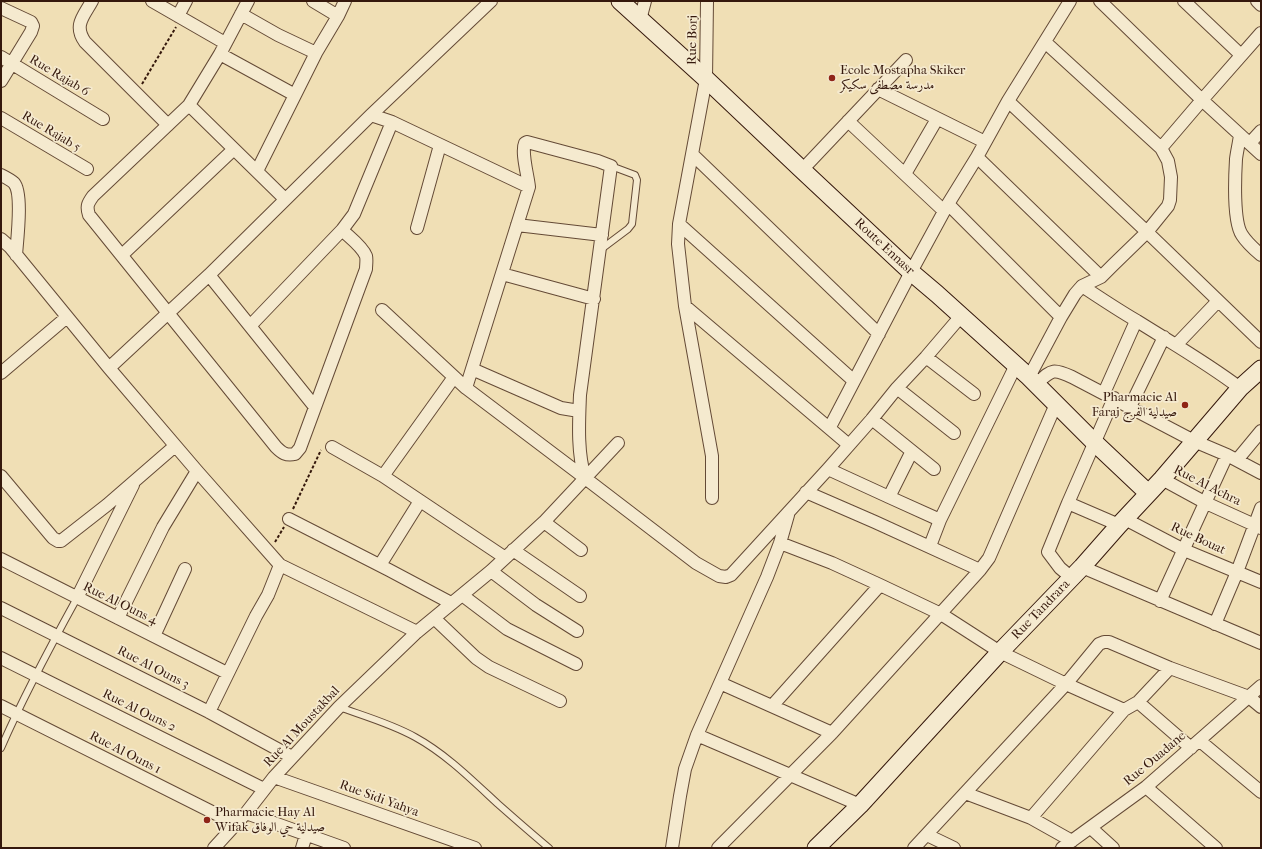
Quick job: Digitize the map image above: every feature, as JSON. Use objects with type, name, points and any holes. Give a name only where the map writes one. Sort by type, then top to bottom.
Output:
[{"type":"main road","name":"Route Ennasr","points":[[620,1],[706,79],[911,272],[1033,380],[1094,442],[1148,493]]},
{"type":"main road","name":"Rue Tandrara","points":[[816,848],[860,805],[1000,652],[1077,573],[1162,479],[1240,388],[1261,369]]},
{"type":"street","points":[[92,1],[80,23],[79,29],[85,42],[168,125]]},
{"type":"street","points":[[152,1],[225,43]]},
{"type":"street","points":[[180,17],[186,1]]},
{"type":"street","points":[[248,1],[220,54],[189,105],[88,203],[87,207],[89,215],[281,453],[290,455],[298,452],[367,262],[366,256],[363,252],[342,230]]},
{"type":"street","points":[[313,1],[338,16]]},
{"type":"street","points":[[257,171],[316,53],[345,1]]},
{"type":"street","points":[[109,368],[208,275],[371,115],[491,1]]},
{"type":"street","points":[[640,20],[645,1]]},
{"type":"street","name":"Rue Borj","points":[[707,1],[706,79],[679,224],[678,244],[685,306],[712,456],[712,498]]},
{"type":"street","points":[[830,427],[946,208],[1008,102],[1070,1]]},
{"type":"street","points":[[1100,1],[1202,100],[1261,154]]},
{"type":"street","points":[[1184,1],[1241,55]]},
{"type":"street","points":[[1257,1],[1261,5]]},
{"type":"street","points":[[1,8],[31,22],[33,26],[1,81]]},
{"type":"street","points":[[241,14],[278,35],[316,53]]},
{"type":"street","points":[[1161,148],[1261,33]]},
{"type":"street","points":[[1033,380],[1061,317],[1075,294],[1082,286],[1100,277],[1147,232],[1168,206],[1170,200],[1171,177],[1168,161],[1161,148],[1045,42]]},
{"type":"street","points":[[220,54],[295,95]]},
{"type":"street","name":"Rue Rajab 6","points":[[1,57],[103,119]]},
{"type":"street","points":[[802,170],[906,60]]},
{"type":"street","points":[[878,89],[985,142]]},
{"type":"street","points":[[1008,102],[1147,232],[1261,342]]},
{"type":"street","points":[[189,105],[285,199]]},
{"type":"street","points":[[371,115],[392,122],[440,144],[528,187]]},
{"type":"street","name":"Rue Rajab 5","points":[[1,118],[87,169]]},
{"type":"street","points":[[905,174],[937,118]]},
{"type":"street","points":[[848,121],[905,174],[946,208],[1061,317]]},
{"type":"street","points":[[250,326],[342,230],[354,214],[392,122]]},
{"type":"street","points":[[1250,144],[1261,131]]},
{"type":"street","points":[[1240,135],[1236,158],[1237,222],[1241,234],[1261,255]]},
{"type":"street","points":[[466,388],[528,187],[528,175],[523,149],[525,143],[527,142],[598,161],[611,166],[580,395],[580,459],[585,478]]},
{"type":"street","points":[[417,228],[440,144]]},
{"type":"street","points":[[122,256],[234,149]]},
{"type":"street","points":[[692,154],[879,334]]},
{"type":"street","points":[[977,157],[1100,277]]},
{"type":"street","points":[[1,175],[14,183],[19,200],[16,255]]},
{"type":"street","points":[[679,224],[854,381]]},
{"type":"street","points":[[517,225],[602,235]]},
{"type":"street","points":[[1,239],[175,446],[280,565],[417,632]]},
{"type":"street","points":[[502,274],[594,300]]},
{"type":"street","points":[[208,275],[315,407]]},
{"type":"street","points":[[1082,286],[1215,369],[1240,388]]},
{"type":"street","points":[[1176,344],[1218,301]]},
{"type":"street","points":[[685,306],[830,427],[849,445]]},
{"type":"street","points":[[382,310],[466,388],[696,563],[719,576],[731,575],[789,513],[961,316]]},
{"type":"street","points":[[1,372],[67,317]]},
{"type":"street","points":[[1136,321],[1094,442],[1048,552],[1060,568],[1160,602],[1261,644]]},
{"type":"street","points":[[1130,407],[1164,337]]},
{"type":"street","points":[[926,357],[974,394]]},
{"type":"street","points":[[930,546],[940,520],[1016,366]]},
{"type":"street","points":[[472,369],[561,408],[580,411]]},
{"type":"street","points":[[1033,380],[1057,371],[1072,377],[1261,473]]},
{"type":"street","points":[[383,476],[454,377]]},
{"type":"street","points":[[897,388],[954,432]]},
{"type":"street","points":[[718,848],[832,733],[980,570],[989,558],[1056,404]]},
{"type":"street","points":[[872,419],[934,469]]},
{"type":"street","points":[[1160,602],[1206,503],[1232,458],[1261,431]]},
{"type":"street","name":"Rue Al Moustakbal","points":[[214,848],[246,813],[274,776],[339,707],[417,632],[491,571],[544,522],[618,444]]},
{"type":"street","points":[[2,481],[53,538],[61,541],[107,505],[175,446]]},
{"type":"street","points":[[332,447],[383,476],[420,501],[580,596]]},
{"type":"street","points":[[889,497],[912,451]]},
{"type":"street","points":[[828,469],[940,520]]},
{"type":"street","points":[[118,618],[163,527],[197,471]]},
{"type":"street","name":"Rue Al Achra","points":[[1162,479],[1206,503],[1258,527]]},
{"type":"street","points":[[77,598],[136,480]]},
{"type":"street","points":[[806,492],[930,546],[980,570]]},
{"type":"street","points":[[380,565],[420,501]]},
{"type":"street","name":"Rue Bouat","points":[[1068,503],[1122,522],[1261,582]]},
{"type":"street","points":[[1215,624],[1258,527],[1261,508]]},
{"type":"street","points":[[672,848],[685,769],[696,735],[767,578],[789,513]]},
{"type":"street","points":[[288,519],[452,603]]},
{"type":"street","points":[[544,522],[581,550]]},
{"type":"street","points":[[780,543],[880,584],[941,614],[1000,652],[1124,710]]},
{"type":"street","name":"Rue Al Ouns 4","points":[[1,559],[228,673]]},
{"type":"street","points":[[209,712],[268,595],[280,565]]},
{"type":"street","points":[[154,636],[185,569]]},
{"type":"street","points":[[491,571],[536,605],[577,631]]},
{"type":"street","points":[[772,706],[880,584]]},
{"type":"street","points":[[462,595],[507,629],[576,664]]},
{"type":"street","name":"Rue Al Ouns 3","points":[[1,608],[209,712],[292,757]]},
{"type":"street","points":[[434,618],[476,658],[489,667],[560,702]]},
{"type":"street","points":[[914,848],[1066,684],[1099,644],[1109,642],[1170,668],[1249,697],[1261,707]]},
{"type":"street","name":"Rue Al Ouns 2","points":[[1,658],[264,789]]},
{"type":"street","points":[[1031,818],[1124,710],[1138,702],[1170,668]]},
{"type":"street","points":[[720,683],[832,733]]},
{"type":"street","name":"Rue Ouadane","points":[[1067,845],[1146,787],[1261,686]]},
{"type":"street","points":[[1138,702],[1261,792]]},
{"type":"street","name":"Rue Al Ouns 1","points":[[1,706],[236,824]]},
{"type":"street","points":[[696,735],[860,805]]},
{"type":"street","name":"Rue Sidi Yahya","points":[[274,776],[475,848]]},
{"type":"street","points":[[1146,787],[1216,848]]},
{"type":"street","points":[[965,793],[1031,818],[1067,845]]},
{"type":"street","points":[[246,813],[344,848]]},
{"type":"street","points":[[1091,828],[1113,848]]},
{"type":"street","points":[[302,848],[306,835]]},
{"type":"street","points":[[926,835],[954,848]]},
{"type":"lane","points":[[600,250],[628,229],[632,224],[637,180],[635,176],[611,166]]},
{"type":"lane","points":[[1,748],[16,714],[56,635],[77,598]]},
{"type":"lane","points":[[339,707],[404,731],[428,745],[460,769],[549,848]]},
{"type":"path","points":[[136,93],[180,17]]},
{"type":"path","points":[[269,552],[288,519],[322,448],[326,446],[332,447]]},
{"type":"place","name":"Ecole Mostapha Skiker مدرسة مصطفى سكيكر","points":[[832,78]]},
{"type":"place","name":"Pharmacie Al Faraj صيدلية الفرج","points":[[1185,405]]},
{"type":"place","name":"Pharmacie Hay Al Wifak صيدلية حي الوفاق","points":[[207,820]]}]
